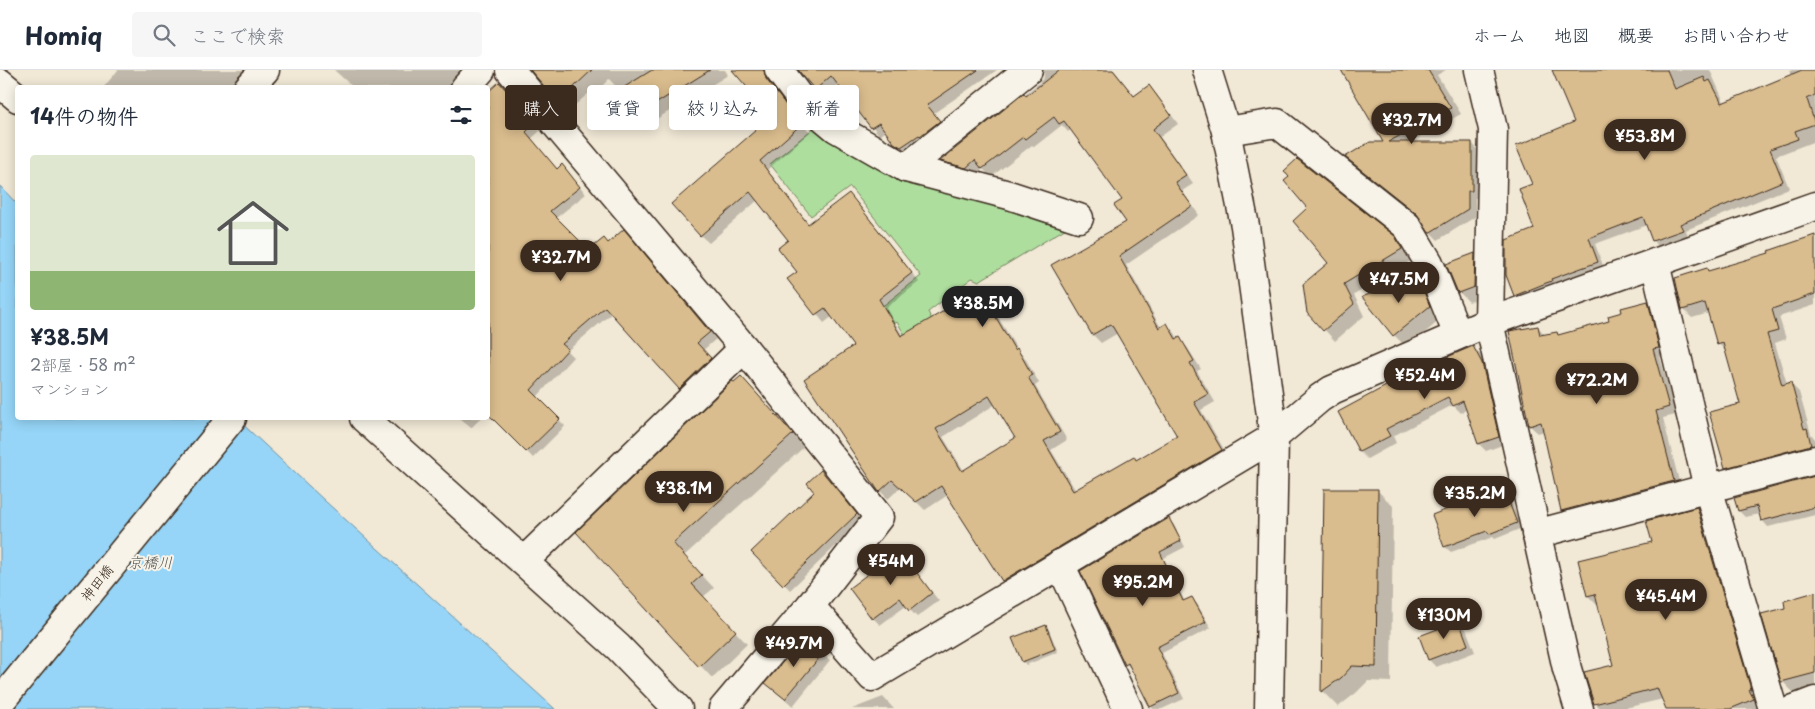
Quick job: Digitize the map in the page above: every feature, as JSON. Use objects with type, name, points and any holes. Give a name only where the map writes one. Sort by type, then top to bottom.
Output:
[{"type":"street","points":[[251,85],[265,70]]},
{"type":"street","points":[[468,85],[481,70]]},
{"type":"street","points":[[510,70],[744,348],[880,517],[810,606],[723,709]]},
{"type":"street","points":[[780,70],[799,97],[836,128],[906,168],[1009,195],[1079,218]]},
{"type":"street","points":[[906,168],[1028,70]]},
{"type":"street","points":[[1207,70],[1226,131],[1245,226],[1274,437],[1269,709]]},
{"type":"street","points":[[1486,72],[1493,129],[1489,322],[1567,669],[1579,709]]},
{"type":"street","points":[[0,83],[15,96]]},
{"type":"street","points":[[1226,131],[1277,123],[1408,226],[1429,263],[1458,335]]},
{"type":"street","points":[[810,606],[872,677],[1274,437],[1332,390],[1489,322],[1815,206]]},
{"type":"street","points":[[1655,263],[1708,488],[1773,709]]},
{"type":"street","points":[[524,561],[744,348]]},
{"type":"street","name":"神田橋","points":[[0,702],[230,420]]},
{"type":"street","points":[[366,420],[618,647],[678,709]]},
{"type":"street","points":[[1536,534],[1815,460]]},
{"type":"street","points":[[1060,564],[1128,709]]},
{"type":"street","points":[[1794,709],[1815,701]]},
{"type":"green space","points":[[811,130],[824,130],[947,188],[1068,227],[979,281],[972,278],[928,312],[954,361],[930,376],[897,322],[854,346],[847,334],[921,276],[850,187],[811,216],[770,164]]},
{"type":"water","name":"京橋川","points":[[0,186],[15,202],[15,420],[238,420],[555,709],[0,709]]},
{"type":"building","points":[[530,70],[592,70],[576,85],[543,85]]},
{"type":"building","points":[[652,70],[710,70],[686,85],[669,85],[669,95],[659,102],[659,85],[628,85]]},
{"type":"building","points":[[732,70],[764,70],[766,79],[771,85],[745,85]]},
{"type":"building","points":[[798,70],[978,70],[927,105],[940,121],[901,147],[894,143],[879,123],[871,128],[859,112],[859,85],[838,85],[831,76],[821,85],[811,85]]},
{"type":"building","points":[[1059,70],[1113,70],[1134,96],[1149,85],[1171,115],[1153,129],[1186,175],[1175,182],[1192,206],[1119,256],[1159,328],[1167,323],[1176,339],[1180,337],[1194,361],[1190,363],[1208,394],[1194,402],[1222,450],[1002,581],[941,486],[916,502],[892,480],[879,492],[804,379],[853,346],[825,308],[815,315],[787,279],[797,272],[778,248],[788,240],[750,192],[700,236],[671,204],[756,130],[777,130],[777,93],[787,106],[787,130],[795,130],[760,161],[808,224],[849,193],[912,273],[879,299],[901,336],[980,290],[1015,350],[1017,348],[1032,375],[1028,377],[1060,432],[1044,441],[1073,491],[1134,456],[1136,460],[1177,436],[1111,324],[1092,335],[1051,265],[1126,222],[1114,205],[1122,200],[1064,121],[1059,124],[1054,117],[1025,139],[1023,137],[982,169],[975,160],[966,168],[940,161],[1024,93],[1026,96]],"holes":[[[989,396],[1015,438],[962,471],[936,429]]]},
{"type":"building","points":[[1341,70],[1428,70],[1451,108],[1388,142],[1472,142],[1472,191],[1468,191],[1468,209],[1429,233],[1417,214],[1345,157],[1370,142],[1383,142]]},
{"type":"building","points":[[1552,70],[1667,70],[1675,89],[1704,77],[1706,82],[1710,80],[1722,103],[1802,70],[1815,70],[1815,95],[1807,99],[1815,124],[1795,131],[1798,139],[1770,149],[1783,181],[1680,224],[1683,230],[1652,241],[1643,217],[1589,238],[1598,262],[1551,279],[1552,281],[1514,296],[1506,275],[1506,240],[1534,229],[1519,189],[1532,184],[1516,146],[1574,122]]},
{"type":"building","points":[[499,82],[505,89],[505,130],[528,130],[526,132],[557,169],[562,164],[580,187],[550,211],[589,250],[604,238],[608,243],[624,229],[710,332],[697,343],[711,358],[679,389],[605,307],[562,344],[568,349],[531,390],[560,419],[526,452],[490,416],[490,90]]},
{"type":"building","points":[[1297,159],[1395,236],[1402,249],[1344,284],[1354,304],[1323,331],[1307,313],[1303,284],[1328,263],[1293,221],[1307,208],[1284,181],[1289,177],[1284,171]]},
{"type":"building","points":[[1815,235],[1815,294],[1772,309],[1778,331],[1767,334],[1782,385],[1791,382],[1804,429],[1807,428],[1811,445],[1725,468],[1709,412],[1740,404],[1723,343],[1717,345],[1705,303],[1682,310],[1675,278],[1707,268],[1708,271],[1769,253],[1768,251]]},
{"type":"building","points":[[1475,253],[1474,287],[1458,293],[1446,264]]},
{"type":"building","points":[[1417,275],[1430,306],[1393,336],[1362,297]]},
{"type":"building","points":[[1648,301],[1659,348],[1653,349],[1669,407],[1656,411],[1674,481],[1561,511],[1541,422],[1529,426],[1509,331],[1538,326],[1540,335],[1557,332],[1558,335],[1609,321],[1608,316],[1622,312],[1621,308]]},
{"type":"building","points":[[1473,346],[1482,363],[1499,437],[1478,444],[1463,401],[1453,406],[1448,397],[1386,429],[1390,436],[1359,452],[1338,412],[1412,372]]},
{"type":"building","points":[[741,376],[793,434],[673,543],[702,575],[692,584],[736,631],[699,667],[576,532],[732,381],[734,382]]},
{"type":"building","points":[[821,470],[857,514],[783,585],[751,552],[814,492],[807,483]]},
{"type":"building","points":[[1815,476],[1815,507],[1761,521],[1757,506],[1738,511],[1734,498]]},
{"type":"building","points":[[1503,487],[1517,523],[1489,534],[1487,531],[1444,547],[1432,515]]},
{"type":"building","points":[[1324,489],[1378,489],[1376,667],[1352,666],[1341,678],[1321,692]]},
{"type":"building","points":[[1697,507],[1751,689],[1749,690],[1754,699],[1730,709],[1666,709],[1657,688],[1594,704],[1584,672],[1613,665],[1595,594],[1587,596],[1578,560],[1652,542],[1646,521]]},
{"type":"building","points":[[1169,518],[1181,541],[1160,552],[1183,601],[1192,597],[1206,622],[1157,647],[1179,693],[1150,707],[1128,663],[1125,665],[1080,571]]},
{"type":"building","points":[[900,550],[932,593],[909,611],[900,598],[872,619],[849,588]]},
{"type":"building","points":[[1815,592],[1815,673],[1781,682],[1761,614],[1785,608],[1784,601]]},
{"type":"building","points":[[1459,621],[1468,645],[1428,660],[1419,636]]},
{"type":"building","points":[[1046,625],[1055,649],[1022,662],[1012,638]]},
{"type":"building","points":[[804,637],[824,652],[785,699],[765,683]]}]
